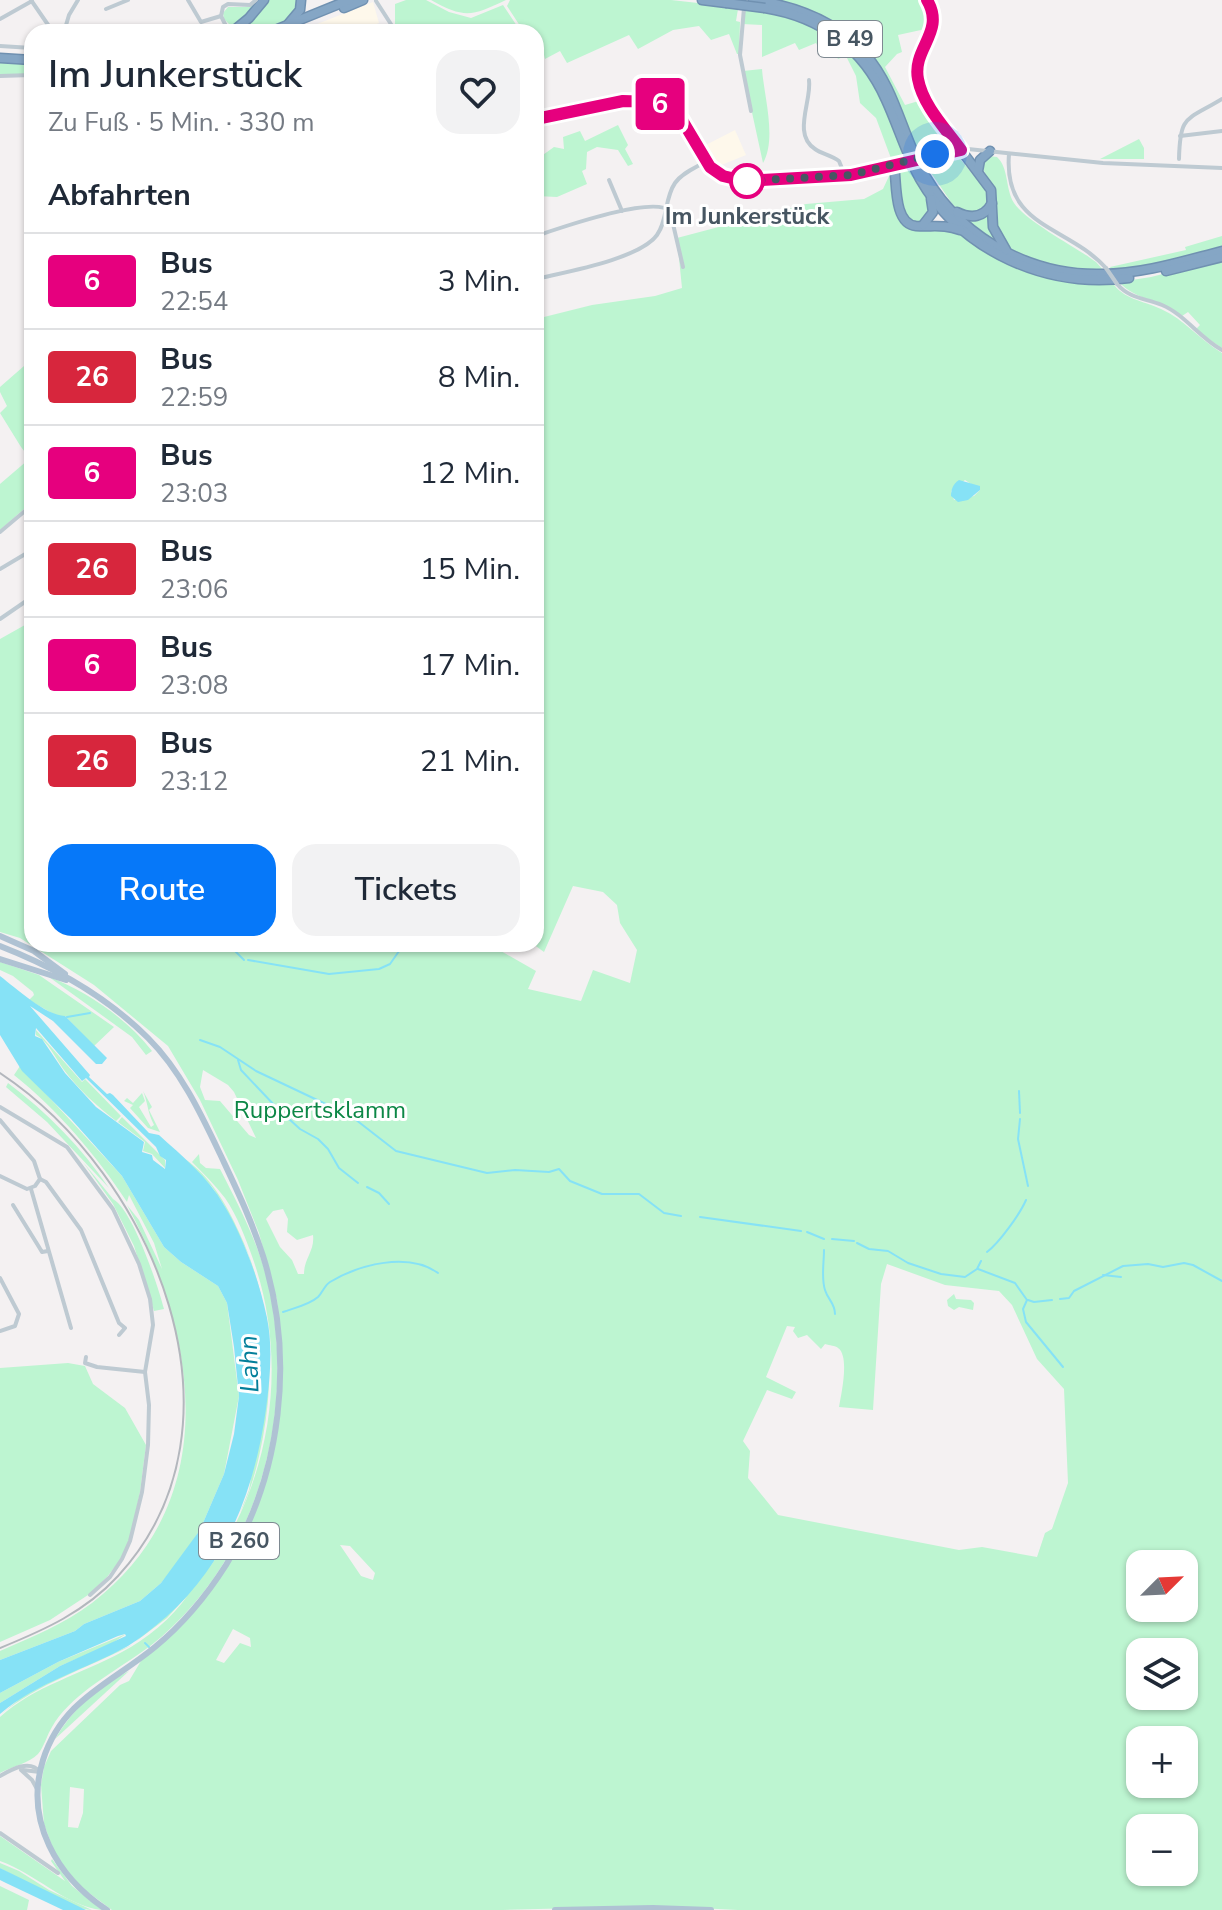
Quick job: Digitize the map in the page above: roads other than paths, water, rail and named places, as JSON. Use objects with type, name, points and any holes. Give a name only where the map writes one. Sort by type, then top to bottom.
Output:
[{"type":"highway","points":[[241,24],[264,0]]},
{"type":"highway","points":[[289,24],[298,13],[301,0]]},
{"type":"highway","points":[[296,24],[349,0]]},
{"type":"highway","points":[[298,24],[363,0]]},
{"type":"highway","name":"B 49","points":[[702,0],[766,5],[818,18],[842,32],[861,49],[886,85],[925,175],[948,207],[974,231],[1009,253],[1059,270],[1099,275],[1222,254]]},
{"type":"highway","name":"B 49","points":[[753,0],[821,26],[861,58],[880,86],[912,163],[928,191],[965,232],[1014,262],[1044,273],[1104,280],[1136,277],[1222,254]]},
{"type":"highway","points":[[0,52],[24,56]]},
{"type":"highway","points":[[961,150],[990,188],[994,230],[1009,253]]},
{"type":"highway","points":[[978,172],[980,160],[990,151]]},
{"type":"highway","points":[[894,165],[903,218],[910,224],[942,224],[965,232]]},
{"type":"highway","points":[[922,225],[930,219],[934,210],[928,191]]},
{"type":"highway","points":[[948,207],[965,216],[975,217],[986,212],[993,202]]},
{"type":"main road","name":"B 260","points":[[0,936],[24,947]]},
{"type":"main road","name":"B 260","points":[[0,946],[73,981]]},
{"type":"main road","name":"B 260","points":[[36,952],[112,1007],[150,1039],[180,1077],[239,1196],[263,1256],[276,1312],[280,1369],[275,1431],[264,1481],[248,1523],[228,1562],[203,1598],[171,1633],[71,1710],[56,1731],[40,1772],[40,1822],[56,1860],[75,1885],[107,1910]]},
{"type":"main road","name":"B 260","points":[[0,959],[73,981]]},
{"type":"main road","points":[[555,1910],[711,1910]]},
{"type":"street","points":[[66,24],[78,0]]},
{"type":"street","points":[[106,9],[128,0]]},
{"type":"street","points":[[188,0],[201,22],[221,16]]},
{"type":"street","points":[[226,24],[221,16],[225,5],[248,6],[256,0]]},
{"type":"street","points":[[927,0],[934,25],[919,60],[918,79],[926,100],[961,150]]},
{"type":"street","points":[[0,19],[32,1],[48,24]]},
{"type":"street","points":[[376,1],[391,24]]},
{"type":"street","points":[[744,8],[740,55],[751,111]]},
{"type":"street","points":[[0,52],[24,49]]},
{"type":"street","points":[[0,76],[24,75]]},
{"type":"street","points":[[809,80],[803,128],[805,137],[815,150],[839,161],[845,176]]},
{"type":"street","points":[[1179,159],[1180,136],[1185,122],[1222,99]]},
{"type":"street","points":[[544,117],[623,101],[652,101],[679,117],[705,162],[718,173],[728,178],[762,181],[845,176],[961,150],[1103,163],[1222,168]]},
{"type":"street","points":[[1180,136],[1222,131]]},
{"type":"street","points":[[1009,154],[1009,182],[1019,204],[1106,268],[1117,284],[1132,297],[1169,309],[1222,350]]},
{"type":"street","points":[[544,277],[642,249],[661,229],[675,183],[705,162]]},
{"type":"street","points":[[609,180],[622,211]]},
{"type":"street","points":[[544,234],[622,211],[649,206],[666,207],[670,211],[683,267]]},
{"type":"street","points":[[0,532],[24,512]]},
{"type":"street","points":[[0,569],[24,555]]},
{"type":"street","points":[[0,619],[24,602]]},
{"type":"street","points":[[0,1107],[63,1144],[113,1209],[139,1264],[150,1299],[153,1325],[145,1372],[149,1405],[142,1492],[132,1535],[119,1565],[90,1595]]},
{"type":"street","points":[[0,1120],[34,1161],[40,1179],[46,1182],[81,1230],[119,1323],[125,1328],[119,1335]]},
{"type":"street","points":[[0,1176],[31,1189]]},
{"type":"street","points":[[31,1189],[40,1179]]},
{"type":"street","points":[[31,1189],[71,1328]]},
{"type":"street","points":[[13,1205],[42,1252],[49,1251]]},
{"type":"street","points":[[0,1278],[19,1314],[15,1326],[0,1331]]},
{"type":"street","points":[[86,1357],[85,1363],[97,1367],[145,1372]]},
{"type":"street","points":[[0,1776],[45,1755]]},
{"type":"street","points":[[20,1768],[32,1765],[40,1772]]},
{"type":"street","points":[[20,1768],[38,1791]]},
{"type":"street","points":[[0,1833],[58,1873]]},
{"type":"water","points":[[959,480],[980,486],[980,490],[968,500],[958,502],[951,493]]},
{"type":"water","name":"Lahn","points":[[0,976],[40,1006],[65,1016],[107,1058],[102,1064],[96,1064],[53,1021],[30,1006],[89,1077],[107,1094],[113,1095],[149,1133],[159,1135],[177,1151],[218,1195],[238,1232],[255,1275],[269,1329],[270,1375],[261,1438],[246,1495],[222,1548],[188,1596],[133,1643],[46,1684],[0,1714],[0,1703],[60,1666],[126,1636],[118,1636],[58,1662],[0,1693],[0,1660],[75,1631],[84,1624],[140,1601],[161,1583],[200,1530],[224,1474],[239,1396],[227,1303],[218,1286],[164,1247],[122,1176],[22,1071],[0,1035]],"holes":[[[36,1028],[82,1081],[86,1078],[156,1147],[166,1160],[165,1169],[153,1160],[152,1155],[142,1152],[144,1142],[96,1107],[65,1073],[42,1039],[35,1036]]]},
{"type":"water","points":[[0,1868],[86,1910],[63,1910],[6,1883],[0,1880]]},
{"type":"waterway","points":[[236,952],[244,960]]},
{"type":"waterway","points":[[248,960],[329,974],[379,969],[390,964],[398,952]]},
{"type":"waterway","points":[[67,1017],[90,1013]]},
{"type":"waterway","points":[[200,1040],[220,1047],[256,1071],[351,1116],[396,1151],[487,1173],[515,1170],[549,1172],[559,1169],[570,1181],[602,1194],[639,1194],[664,1213],[681,1216]]},
{"type":"waterway","points":[[238,1060],[241,1070],[277,1108],[300,1129],[318,1139],[339,1168],[358,1183]]},
{"type":"waterway","points":[[1019,1091],[1020,1113]]},
{"type":"waterway","points":[[1020,1119],[1018,1139],[1028,1186]]},
{"type":"waterway","points":[[367,1187],[379,1193],[389,1204]]},
{"type":"waterway","points":[[987,1252],[1009,1228],[1026,1200]]},
{"type":"waterway","points":[[700,1217],[801,1231]]},
{"type":"waterway","points":[[807,1232],[824,1239]]},
{"type":"waterway","points":[[832,1239],[854,1241]]},
{"type":"waterway","points":[[857,1243],[869,1249],[888,1251],[908,1263],[941,1274],[965,1277],[977,1269],[981,1261]]},
{"type":"waterway","points":[[824,1250],[824,1285],[835,1314]]},
{"type":"waterway","points":[[283,1312],[314,1300],[330,1282],[369,1266],[413,1263],[438,1273]]},
{"type":"waterway","points":[[1060,1299],[1069,1298],[1074,1291],[1123,1266],[1148,1264],[1163,1267],[1184,1263],[1222,1281]]},
{"type":"waterway","points":[[978,1269],[1015,1283],[1027,1300]]},
{"type":"waterway","points":[[1103,1275],[1121,1277]]},
{"type":"waterway","points":[[1027,1300],[1023,1309],[1026,1322],[1063,1367]]},
{"type":"waterway","points":[[1028,1300],[1052,1300]]},
{"type":"waterway","points":[[145,1643],[149,1647]]},
{"type":"railway","points":[[0,1073],[55,1117],[103,1173],[141,1236],[169,1305],[183,1377],[180,1447],[159,1515],[118,1576],[92,1600],[63,1619],[0,1648]]},
{"type":"place","name":"Im Junkerstück","points":[[747,181]]},
{"type":"park label","name":"Ruppertsklamm","points":[[320,1110]]}]
